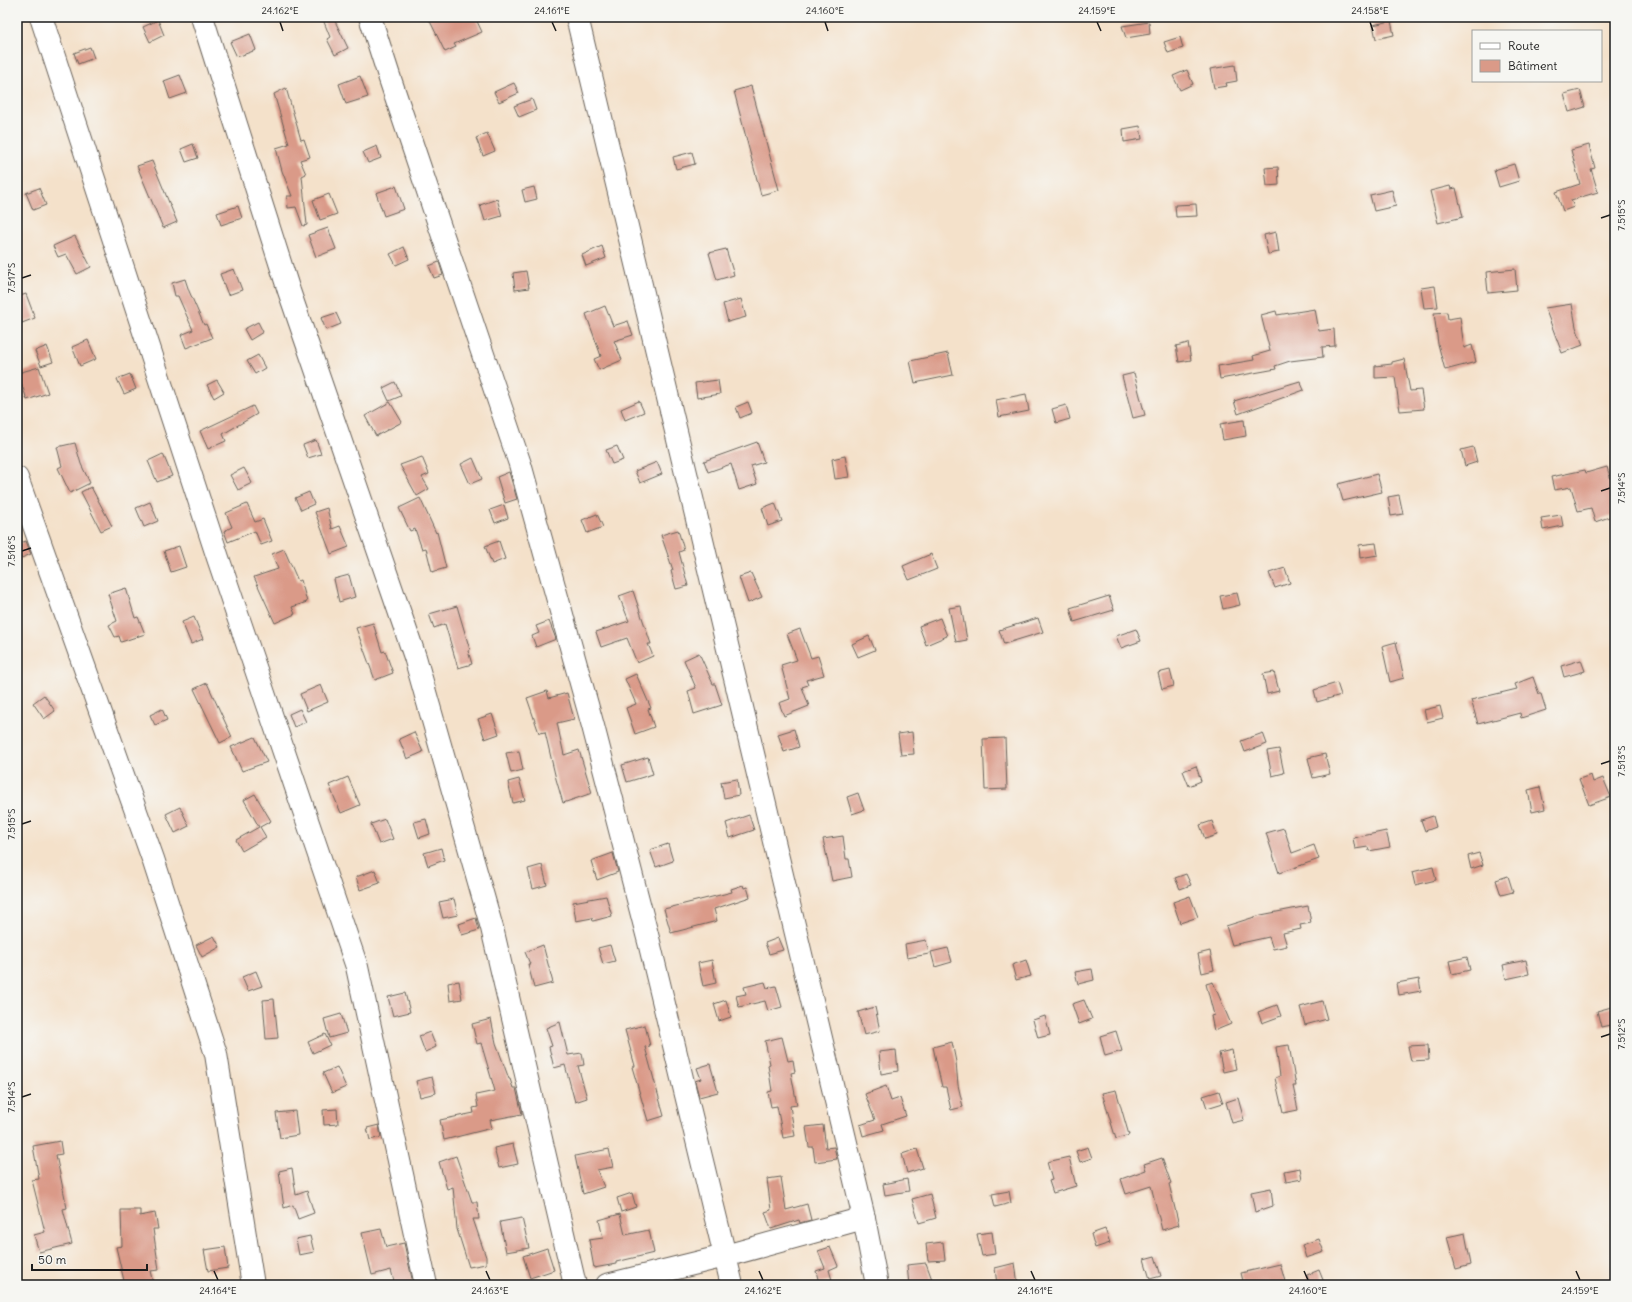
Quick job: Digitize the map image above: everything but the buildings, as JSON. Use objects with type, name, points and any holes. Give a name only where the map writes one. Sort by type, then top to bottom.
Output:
[{"type":"street","points":[[40,17],[213,543],[357,967],[426,1285]]},
{"type":"street","points":[[202,17],[289,291],[415,657],[492,928],[575,1285]]},
{"type":"street","points":[[370,17],[520,464],[595,734],[649,942],[732,1285]]},
{"type":"street","points":[[577,17],[864,1218],[877,1285]]},
{"type":"street","points":[[17,478],[153,858],[216,1054],[253,1285]]},
{"type":"street","points":[[607,1285],[725,1256],[864,1218]]}]
